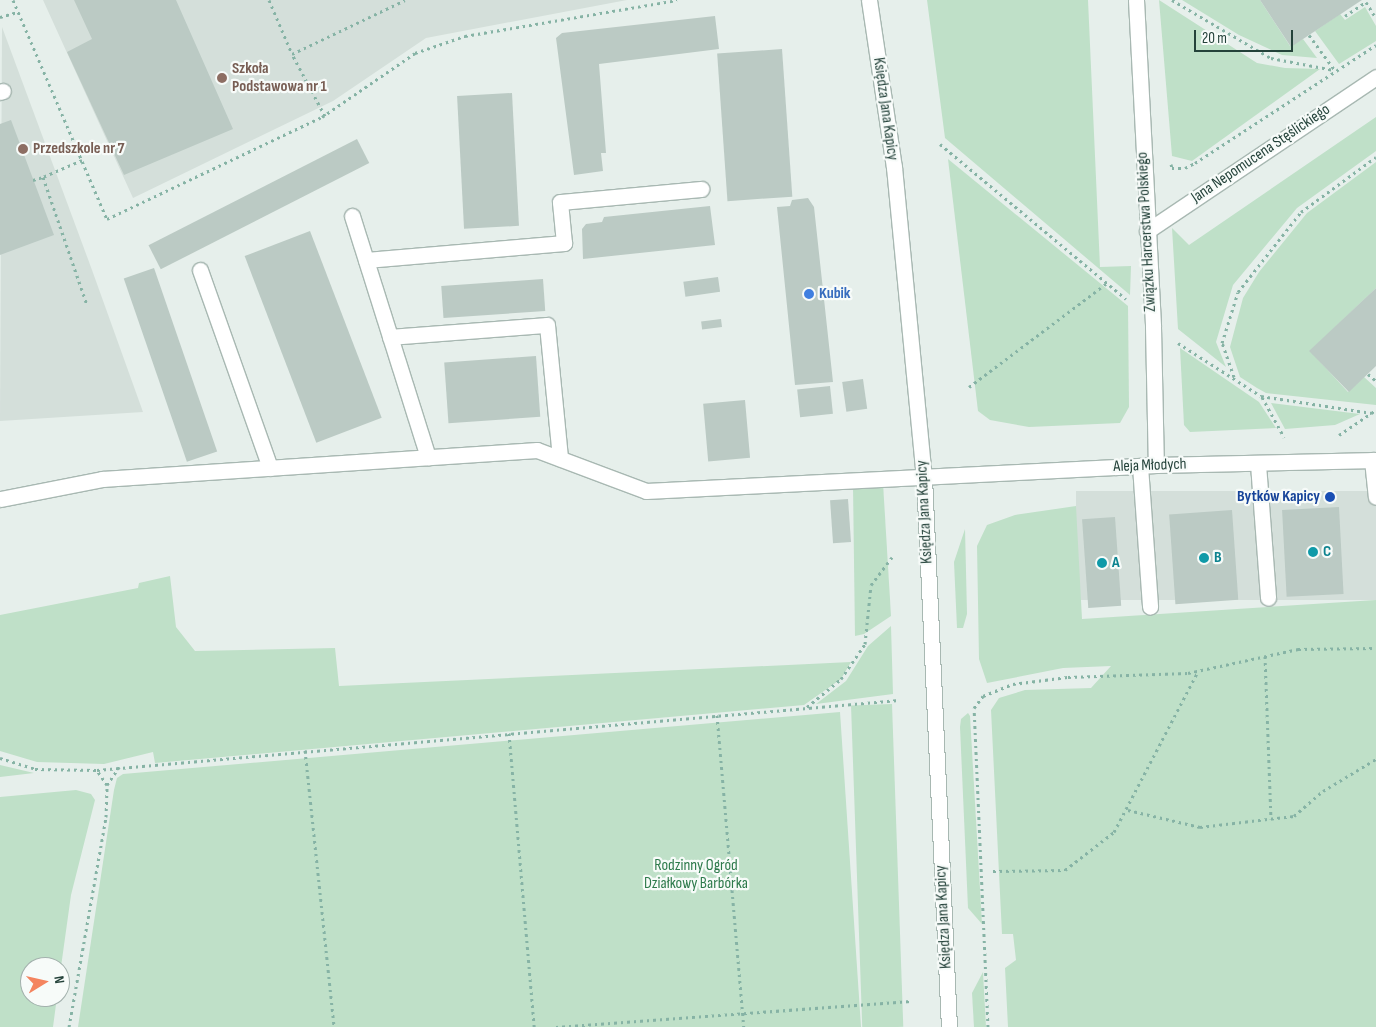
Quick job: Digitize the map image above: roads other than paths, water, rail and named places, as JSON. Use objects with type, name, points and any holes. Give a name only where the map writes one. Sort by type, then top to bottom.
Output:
[{"type":"street","name":"Księdza Jana Kapicy","points":[[870,0],[894,167],[924,477],[949,1027]]},
{"type":"street","name":"Związku Harcerstwa Polskiego","points":[[1136,0],[1156,465]]},
{"type":"street","name":"Jana Nepomucena Stęślickiego","points":[[1147,232],[1376,77]]},
{"type":"street","points":[[366,260],[564,243],[560,202],[701,189]]},
{"type":"street","points":[[352,216],[428,457]]},
{"type":"street","points":[[200,270],[270,468]]},
{"type":"street","points":[[390,337],[547,325],[560,458]]},
{"type":"street","name":"Aleja Młodych","points":[[0,499],[102,479],[538,450],[646,490],[1156,465],[1374,460]]},
{"type":"street","points":[[1374,460],[1376,497]]},
{"type":"street","points":[[1258,464],[1268,598]]},
{"type":"street","points":[[1140,466],[1150,607]]},
{"type":"place","name":"Szkoła Podstawowa nr 1","points":[[222,78]]},
{"type":"place","name":"Przedszkole nr 7","points":[[23,149]]},
{"type":"place","name":"Kubik","points":[[809,294]]},
{"type":"place","name":"Bytków Kapicy","points":[[1330,497]]},
{"type":"place","name":"C","points":[[1313,552]]},
{"type":"place","name":"B","points":[[1204,558]]},
{"type":"place","name":"A","points":[[1102,563]]},
{"type":"park label","name":"Rodzinny Ogród Działkowy Barbórka","points":[[696,875]]}]
